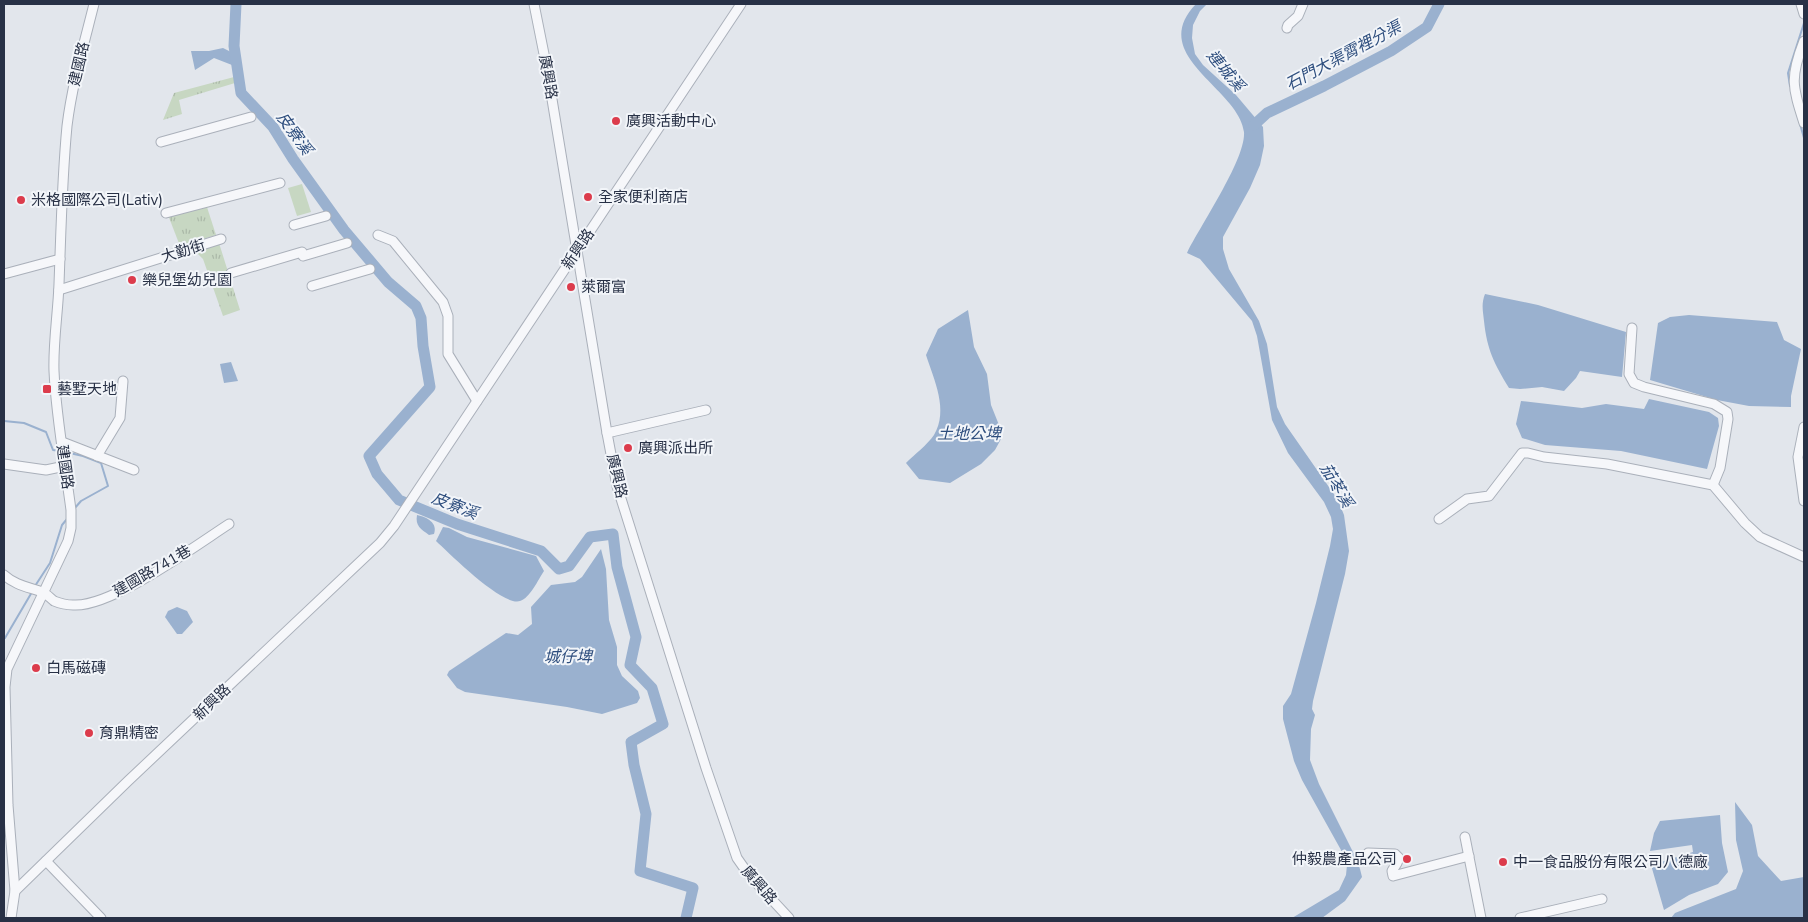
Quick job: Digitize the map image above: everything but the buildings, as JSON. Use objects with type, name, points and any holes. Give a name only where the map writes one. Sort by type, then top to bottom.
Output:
[{"type":"street","name":"建國路","points":[[11,918],[15,891],[5,716],[6,668],[68,541],[71,513],[54,369],[55,328],[59,290],[60,221],[72,95],[94,4]]},
{"type":"street","name":"廣興路","points":[[534,4],[547,69],[617,486],[706,768],[738,858],[749,875],[789,918]]},
{"type":"street","name":"新興路","points":[[15,891],[380,543],[405,510],[741,4]]},
{"type":"street","points":[[1287,28],[1299,14],[1303,4]]},
{"type":"street","points":[[1801,4],[1804,14]]},
{"type":"street","points":[[1804,41],[1796,62],[1793,78],[1804,123]]},
{"type":"street","points":[[161,142],[251,117]]},
{"type":"street","points":[[166,213],[280,183]]},
{"type":"street","points":[[294,225],[326,216]]},
{"type":"street","points":[[378,235],[393,241],[443,302],[448,316],[448,354],[477,401]]},
{"type":"street","name":"大勤街","points":[[59,290],[221,239]]},
{"type":"street","points":[[231,273],[347,243]]},
{"type":"street","points":[[4,274],[60,259]]},
{"type":"street","points":[[312,286],[370,269]]},
{"type":"street","points":[[1632,328],[1629,374],[1634,382],[1644,387],[1714,404],[1727,412],[1728,419],[1720,468],[1713,485]]},
{"type":"street","points":[[97,456],[120,418],[123,381]]},
{"type":"street","points":[[607,433],[706,410]]},
{"type":"street","points":[[1804,427],[1798,457],[1804,501]]},
{"type":"street","points":[[63,448],[97,456],[134,470]]},
{"type":"street","points":[[1439,519],[1467,499],[1489,496],[1522,453],[1607,464],[1713,485],[1745,523],[1760,537],[1804,557]]},
{"type":"street","points":[[4,464],[46,470],[65,466]]},
{"type":"street","name":"建國路741巷","points":[[4,575],[27,588],[44,593],[55,601],[74,605],[87,603],[117,594],[153,574],[229,524]]},
{"type":"street","points":[[1465,837],[1481,918]]},
{"type":"street","points":[[1368,853],[1395,854],[1398,858],[1398,863],[1392,871],[1393,876],[1469,856]]},
{"type":"street","points":[[46,861],[101,918]]},
{"type":"street","points":[[1520,918],[1602,899]]},
{"type":"green space","points":[[234,77],[235,83],[179,100],[182,114],[163,120],[174,93]]},
{"type":"green space","points":[[302,184],[311,212],[297,216],[288,188]]},
{"type":"green space","points":[[206,204],[216,235],[180,246],[168,215]]},
{"type":"green space","points":[[219,243],[240,310],[223,316],[203,259],[195,251]]},
{"type":"water","points":[[1196,4],[1207,4],[1200,11],[1193,25],[1192,38],[1195,54],[1203,65],[1236,95],[1263,127],[1264,146],[1260,165],[1250,188],[1223,237],[1223,249],[1229,269],[1259,321],[1267,344],[1277,407],[1285,424],[1338,500],[1344,515],[1349,551],[1313,701],[1312,709],[1315,715],[1311,729],[1310,760],[1319,784],[1356,858],[1362,877],[1345,901],[1322,918],[1292,918],[1339,890],[1346,875],[1347,865],[1294,761],[1283,719],[1283,706],[1291,694],[1316,603],[1333,529],[1331,517],[1324,502],[1288,453],[1272,420],[1257,336],[1252,321],[1200,259],[1187,253],[1230,175],[1243,144],[1244,132],[1238,116],[1227,101],[1199,71],[1188,56],[1182,40],[1184,23]]},
{"type":"water","points":[[223,48],[231,52],[232,65],[214,58],[195,70],[191,51],[209,51]]},
{"type":"water","points":[[1485,294],[1538,305],[1626,332],[1622,377],[1580,371],[1564,391],[1542,387],[1509,388],[1489,348],[1483,308]]},
{"type":"water","name":"土地公埤","points":[[968,310],[974,347],[987,374],[991,405],[1001,430],[1001,439],[995,450],[981,464],[950,483],[919,479],[906,463],[934,435],[940,415],[939,395],[926,355],[938,329]]},
{"type":"water","points":[[1689,315],[1777,322],[1784,340],[1801,349],[1791,396],[1791,407],[1749,406],[1717,400],[1650,380],[1658,323],[1670,317]]},
{"type":"water","points":[[231,362],[238,381],[224,383],[220,364]]},
{"type":"water","points":[[1649,399],[1709,412],[1718,418],[1719,426],[1707,469],[1621,451],[1545,445],[1522,438],[1516,424],[1521,401],[1582,408],[1606,404],[1644,409]]},
{"type":"water","points":[[417,515],[431,521],[435,530],[434,534],[429,535],[419,527]]},
{"type":"water","points":[[443,527],[467,537],[536,556],[544,571],[534,588],[524,599],[512,601],[477,578],[436,541]]},
{"type":"water","name":"城仔埤","points":[[601,549],[606,569],[609,620],[617,647],[617,665],[622,676],[638,691],[640,698],[637,703],[602,714],[465,692],[457,688],[447,675],[449,671],[506,633],[518,635],[532,624],[531,607],[551,585],[575,582],[582,577]]},
{"type":"water","points":[[177,607],[187,611],[193,622],[182,634],[177,634],[165,617],[168,611]]},
{"type":"water","points":[[1735,802],[1752,825],[1758,856],[1781,881],[1804,877],[1804,918],[1671,918],[1675,913],[1736,889],[1743,871],[1736,840]]},
{"type":"water","points":[[1720,815],[1722,843],[1728,872],[1718,884],[1689,895],[1664,910],[1651,865],[1693,852],[1692,845],[1650,851],[1654,833],[1660,821]]},
{"type":"waterway","name":"皮寮溪","points":[[236,4],[234,46],[241,93],[273,127],[293,159],[344,230],[388,282],[416,306],[421,318],[423,346],[430,387],[369,456],[377,474],[399,500],[457,524],[541,551],[559,569],[569,566],[590,537],[613,534],[617,567],[636,637],[630,665],[652,688],[663,724],[631,742],[634,765],[646,814],[640,871],[693,888],[686,918]]},
{"type":"waterway","name":"石門大渠霄裡分渠","points":[[1254,125],[1267,113],[1391,51],[1427,27],[1439,4]]},
{"type":"waterway","points":[[1790,86],[1788,73],[1804,23]]},
{"type":"waterway","points":[[1800,124],[1804,138]]},
{"type":"waterway","points":[[4,421],[24,423],[46,432],[53,450],[60,451]]},
{"type":"waterway","points":[[65,452],[101,463],[108,486],[81,501],[74,509]]},
{"type":"waterway","points":[[35,586],[50,563],[62,525],[67,519]]},
{"type":"waterway","points":[[5,638],[32,592]]},
{"type":"place","name":"廣興活動中心","points":[[616,121]]},
{"type":"place","name":"全家便利商店","points":[[588,197]]},
{"type":"place","name":"米格國際公司(Lativ)","points":[[21,200]]},
{"type":"place","name":"樂兒堡幼兒園","points":[[132,280]]},
{"type":"place","name":"萊爾富","points":[[571,287]]},
{"type":"place","name":"藝墅天地","points":[[47,389]]},
{"type":"place","name":"廣興派出所","points":[[628,448]]},
{"type":"place","name":"白馬磁磚","points":[[36,668]]},
{"type":"place","name":"育鼎精密","points":[[89,733]]},
{"type":"place","name":"仲毅農產品公司","points":[[1407,859]]},
{"type":"place","name":"中一食品股份有限公司八德廠","points":[[1503,862]]},
{"type":"water label","name":"連城溪","points":[[1226,70]]},
{"type":"water label","name":"茄苳溪","points":[[1337,485]]}]
